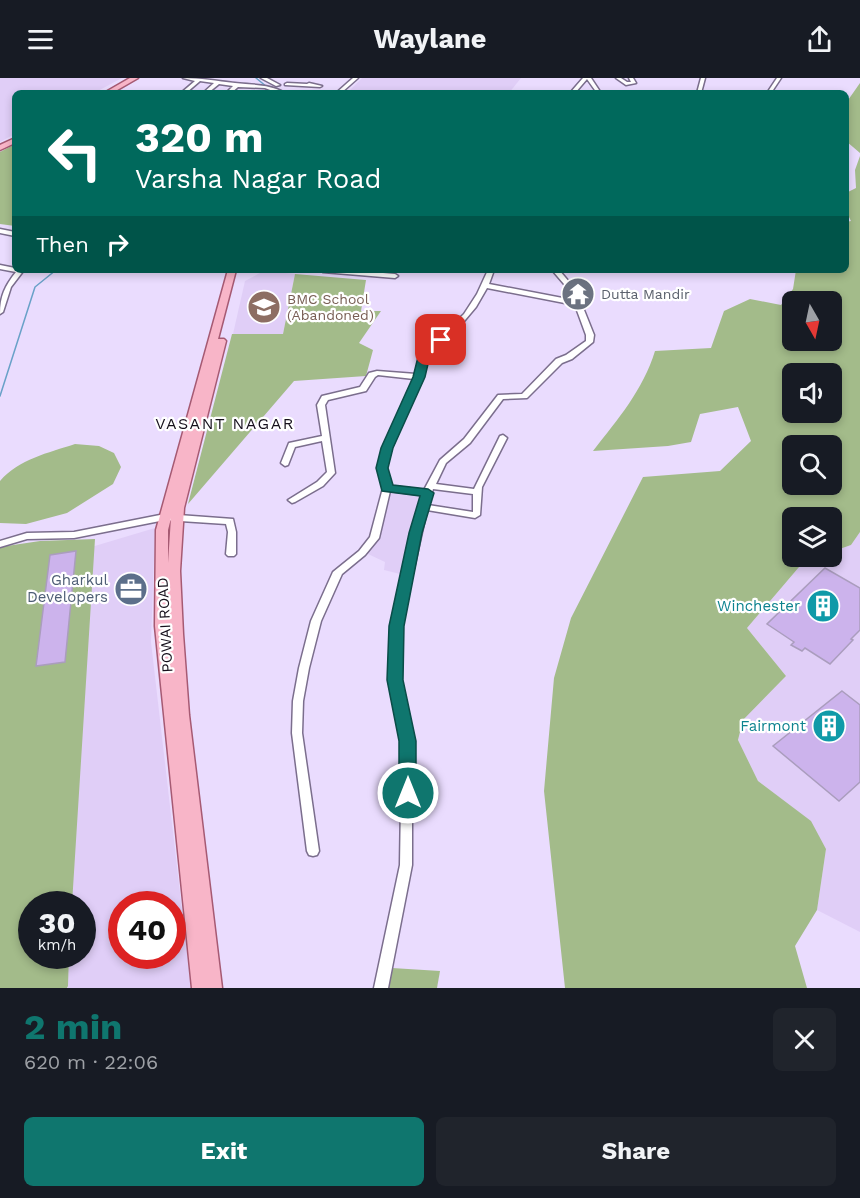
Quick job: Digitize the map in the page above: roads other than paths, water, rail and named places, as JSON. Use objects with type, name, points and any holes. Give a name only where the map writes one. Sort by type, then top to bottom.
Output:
[{"type":"main road","points":[[103,90],[125,78]]},
{"type":"main road","points":[[113,90],[135,78]]},
{"type":"main road","name":"POWAI ROAD","points":[[201,988],[204,959],[180,680],[171,518],[231,273]]},
{"type":"main road","name":"POWAI ROAD","points":[[188,453],[239,273]]},
{"type":"main road","name":"POWAI ROAD","points":[[204,959],[213,988]]},
{"type":"street","points":[[185,78],[275,90]]},
{"type":"street","points":[[263,78],[303,90]]},
{"type":"street","points":[[342,90],[356,78]]},
{"type":"street","points":[[618,78],[626,84],[634,83],[630,78]]},
{"type":"street","points":[[576,90],[591,79],[602,90]]},
{"type":"street","points":[[187,90],[199,80]]},
{"type":"street","points":[[209,90],[218,82]]},
{"type":"street","points":[[282,85],[320,86],[309,84]]},
{"type":"street","points":[[231,90],[236,85]]},
{"type":"street","points":[[0,312],[3,291],[19,273]]},
{"type":"street","points":[[359,273],[395,276]]},
{"type":"street","points":[[313,851],[297,733],[298,701],[316,621],[338,572],[362,553],[374,538],[387,488],[382,468],[387,448],[419,377],[426,349],[450,333],[475,307],[490,273]]},
{"type":"street","points":[[381,988],[401,900],[407,846],[407,741],[395,680],[396,626],[423,507],[443,462],[466,441],[501,397],[524,396],[559,361],[569,357],[590,342],[590,334],[573,290],[558,273]]},
{"type":"street","points":[[486,286],[577,303]]},
{"type":"street","points":[[292,500],[320,484],[331,473],[321,405],[325,398],[363,389],[372,375],[377,373],[419,377]]},
{"type":"street","points":[[285,463],[292,445],[326,438]]},
{"type":"street","points":[[423,507],[475,515],[478,492],[503,438]]},
{"type":"street","points":[[387,488],[478,492]]},
{"type":"street","points":[[0,544],[27,536],[75,535],[171,518],[230,521],[231,554]]},
{"type":"waterway","points":[[256,78],[267,87]]},
{"type":"waterway","points":[[0,396],[35,287],[52,273]]},
{"type":"place","name":"Dutta Mandir","points":[[578,294]]},
{"type":"place","name":"BMC School (Abandoned)","points":[[264,307]]},
{"type":"place","name":"Gharkul Developers","points":[[131,589]]},
{"type":"place","name":"Winchester","points":[[823,606]]},
{"type":"place","name":"Fairmont","points":[[829,726]]},
{"type":"district","name":"VASANT NAGAR","points":[[225,423]]}]
